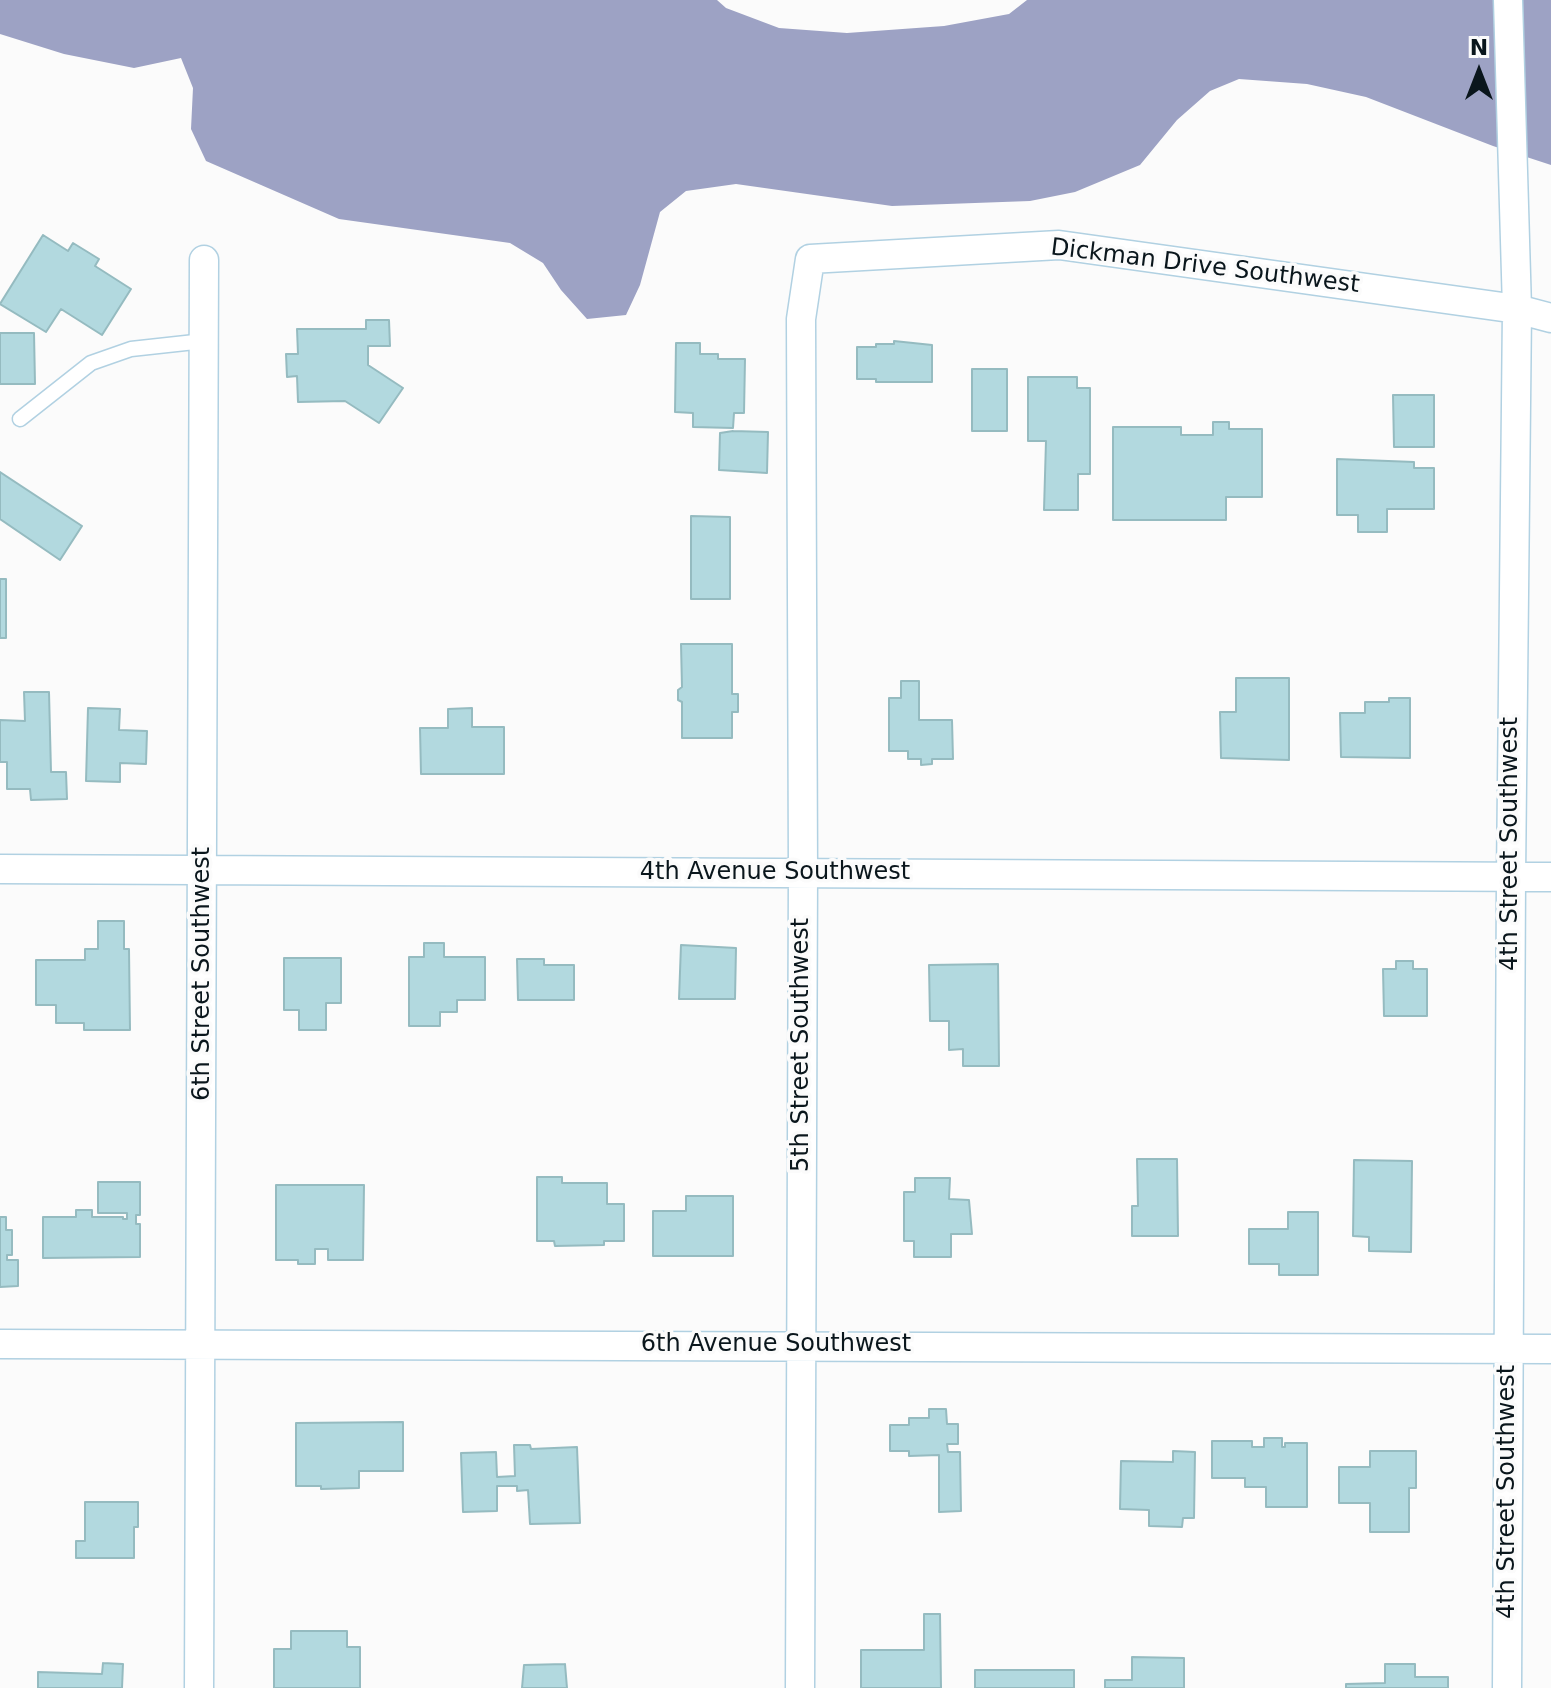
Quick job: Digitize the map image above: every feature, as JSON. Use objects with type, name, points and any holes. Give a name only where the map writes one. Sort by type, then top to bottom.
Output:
[{"type":"street","name":"4th Street Southwest","points":[[1507,1688],[1517,309],[1508,0]]},
{"type":"street","name":"Dickman Drive Southwest","points":[[810,259],[1059,245],[1517,309],[1551,318]]},
{"type":"street","name":"5th Street Southwest","points":[[800,1688],[803,873],[801,319],[810,259]]},
{"type":"street","name":"6th Street Southwest","points":[[199,1688],[204,260]]},
{"type":"street","name":"4th Avenue Southwest","points":[[0,869],[1551,877]]},
{"type":"street","name":"6th Avenue Southwest","points":[[0,1344],[1551,1349]]},
{"type":"lane","points":[[20,419],[91,363],[131,349],[204,341]]},
{"type":"water","points":[[0,0],[717,0],[726,8],[779,28],[847,33],[944,26],[1009,14],[1027,0],[1551,0],[1551,165],[1366,97],[1307,84],[1239,79],[1210,91],[1177,120],[1140,165],[1075,192],[1030,201],[892,206],[736,184],[686,191],[660,212],[640,285],[626,315],[587,319],[561,290],[543,263],[510,243],[339,219],[206,161],[191,129],[193,88],[181,58],[134,68],[64,54],[0,34]]},
{"type":"building","points":[[43,235],[68,251],[73,243],[99,259],[95,266],[131,289],[102,335],[61,309],[46,332],[0,304]]},
{"type":"building","points":[[366,320],[389,320],[390,346],[368,346],[368,365],[403,388],[379,423],[345,401],[298,402],[297,376],[287,377],[286,354],[298,354],[297,329],[366,329]]},
{"type":"building","points":[[0,333],[34,333],[35,384],[0,384]]},
{"type":"building","points":[[894,341],[932,345],[932,382],[857,379],[857,347],[876,347],[876,344],[894,344]]},
{"type":"building","points":[[676,343],[700,343],[700,354],[718,354],[718,359],[745,359],[744,413],[734,413],[733,428],[693,427],[693,413],[675,412]]},
{"type":"building","points":[[972,369],[1007,369],[1007,431],[972,431]]},
{"type":"building","points":[[1028,377],[1077,377],[1077,388],[1090,388],[1090,474],[1078,474],[1078,510],[1044,510],[1046,441],[1028,441]]},
{"type":"building","points":[[1393,395],[1434,395],[1434,447],[1394,447]]},
{"type":"building","points":[[1213,422],[1229,422],[1229,429],[1262,429],[1262,497],[1226,497],[1226,520],[1113,520],[1113,427],[1181,427],[1181,435],[1213,435]]},
{"type":"building","points":[[768,432],[767,473],[719,470],[720,433]]},
{"type":"building","points":[[1337,459],[1414,462],[1414,468],[1434,468],[1434,509],[1387,509],[1387,532],[1358,532],[1358,515],[1337,515]]},
{"type":"building","points":[[0,472],[82,526],[60,560],[0,519]]},
{"type":"building","points":[[691,516],[730,517],[730,599],[691,599]]},
{"type":"building","points":[[0,579],[6,579],[6,638],[0,638]]},
{"type":"building","points":[[681,644],[732,644],[732,694],[738,694],[738,712],[732,712],[732,738],[682,738],[682,702],[678,700],[678,690],[682,687]]},
{"type":"building","points":[[1236,678],[1289,678],[1289,760],[1221,758],[1220,712],[1236,712]]},
{"type":"building","points":[[901,681],[919,681],[919,720],[952,720],[953,759],[932,759],[932,764],[921,765],[921,759],[908,759],[908,751],[889,751],[889,698],[901,698]]},
{"type":"building","points":[[24,692],[49,692],[51,772],[66,772],[67,799],[31,800],[30,789],[7,789],[7,762],[0,762],[0,720],[25,721]]},
{"type":"building","points":[[1389,698],[1410,698],[1410,758],[1341,757],[1340,713],[1365,713],[1365,702],[1389,702]]},
{"type":"building","points":[[88,708],[120,709],[119,730],[147,731],[146,764],[120,763],[120,782],[86,781]]},
{"type":"building","points":[[472,708],[472,727],[504,727],[504,774],[421,774],[420,728],[448,728],[448,709]]},
{"type":"building","points":[[98,921],[124,921],[124,949],[129,949],[130,1030],[84,1030],[84,1023],[56,1023],[56,1005],[36,1005],[36,960],[85,960],[85,949],[98,949]]},
{"type":"building","points":[[424,943],[444,943],[444,957],[485,957],[485,1000],[457,1000],[457,1012],[440,1012],[440,1026],[409,1026],[409,957],[424,957]]},
{"type":"building","points":[[681,945],[736,948],[735,999],[679,999]]},
{"type":"building","points":[[284,958],[341,958],[341,1003],[326,1003],[326,1030],[299,1030],[299,1010],[284,1010]]},
{"type":"building","points":[[517,959],[544,959],[544,965],[574,965],[574,1000],[518,1000]]},
{"type":"building","points":[[1396,961],[1413,961],[1413,969],[1427,969],[1427,1016],[1384,1016],[1383,969],[1396,969]]},
{"type":"building","points":[[998,964],[999,1066],[963,1066],[963,1049],[949,1050],[949,1021],[930,1021],[929,965]]},
{"type":"building","points":[[1137,1159],[1177,1159],[1178,1236],[1132,1236],[1132,1206],[1138,1206]]},
{"type":"building","points":[[1354,1160],[1412,1161],[1411,1252],[1369,1251],[1369,1237],[1353,1236]]},
{"type":"building","points":[[537,1177],[562,1177],[562,1183],[607,1183],[607,1204],[624,1204],[624,1241],[604,1241],[604,1245],[555,1246],[554,1241],[537,1241]]},
{"type":"building","points":[[915,1178],[950,1178],[949,1199],[969,1200],[972,1234],[951,1234],[951,1257],[914,1257],[914,1241],[904,1241],[904,1192],[915,1192]]},
{"type":"building","points":[[98,1182],[140,1182],[140,1215],[136,1215],[136,1224],[140,1224],[140,1257],[43,1258],[43,1217],[76,1217],[76,1210],[92,1210],[92,1217],[127,1219],[127,1213],[98,1213]]},
{"type":"building","points":[[276,1185],[364,1185],[363,1260],[328,1260],[328,1249],[315,1249],[315,1264],[276,1260]]},
{"type":"building","points":[[686,1196],[733,1196],[733,1256],[653,1256],[653,1211],[686,1211]]},
{"type":"building","points":[[1288,1212],[1318,1212],[1318,1275],[1279,1275],[1279,1264],[1249,1264],[1249,1229],[1288,1229]]},
{"type":"building","points":[[0,1217],[6,1217],[6,1230],[12,1230],[12,1255],[7,1255],[7,1260],[18,1260],[18,1286],[0,1287]]},
{"type":"building","points":[[929,1409],[946,1409],[947,1424],[958,1424],[958,1444],[947,1444],[948,1452],[960,1452],[961,1511],[939,1512],[939,1455],[909,1456],[909,1451],[890,1451],[890,1425],[909,1425],[909,1418],[929,1418]]},
{"type":"building","points":[[403,1422],[403,1471],[359,1471],[359,1488],[296,1486],[296,1423]]},
{"type":"building","points":[[1264,1438],[1282,1438],[1282,1447],[1285,1443],[1307,1443],[1307,1507],[1266,1507],[1266,1487],[1245,1487],[1245,1478],[1212,1478],[1212,1441],[1252,1441],[1252,1447],[1264,1447]]},
{"type":"building","points":[[514,1445],[530,1445],[531,1449],[577,1447],[580,1523],[530,1524],[528,1490],[517,1491],[517,1486],[497,1486],[497,1511],[463,1512],[461,1453],[496,1452],[497,1477],[515,1476]]},
{"type":"building","points":[[1173,1451],[1195,1452],[1194,1518],[1183,1518],[1182,1527],[1149,1526],[1149,1510],[1120,1509],[1121,1461],[1173,1462]]},
{"type":"building","points":[[1370,1451],[1416,1451],[1416,1488],[1409,1488],[1409,1532],[1370,1532],[1370,1503],[1339,1503],[1339,1467],[1370,1467]]},
{"type":"building","points":[[85,1502],[138,1502],[134,1558],[76,1558],[76,1541],[85,1541]]},
{"type":"building","points":[[924,1614],[940,1614],[941,1688],[861,1688],[861,1650],[924,1650]]},
{"type":"building","points":[[291,1631],[347,1631],[347,1647],[360,1647],[360,1688],[274,1688],[274,1649],[291,1649]]},
{"type":"building","points":[[1132,1657],[1184,1658],[1184,1688],[1105,1688],[1105,1680],[1132,1680]]},
{"type":"building","points":[[103,1663],[123,1664],[122,1688],[38,1688],[38,1672],[102,1674]]},
{"type":"building","points":[[565,1664],[567,1688],[522,1688],[524,1665]]},
{"type":"building","points":[[1385,1664],[1415,1664],[1415,1677],[1448,1677],[1448,1688],[1346,1688],[1346,1684],[1385,1683]]},
{"type":"building","points":[[975,1670],[1074,1670],[1074,1688],[975,1688]]}]
